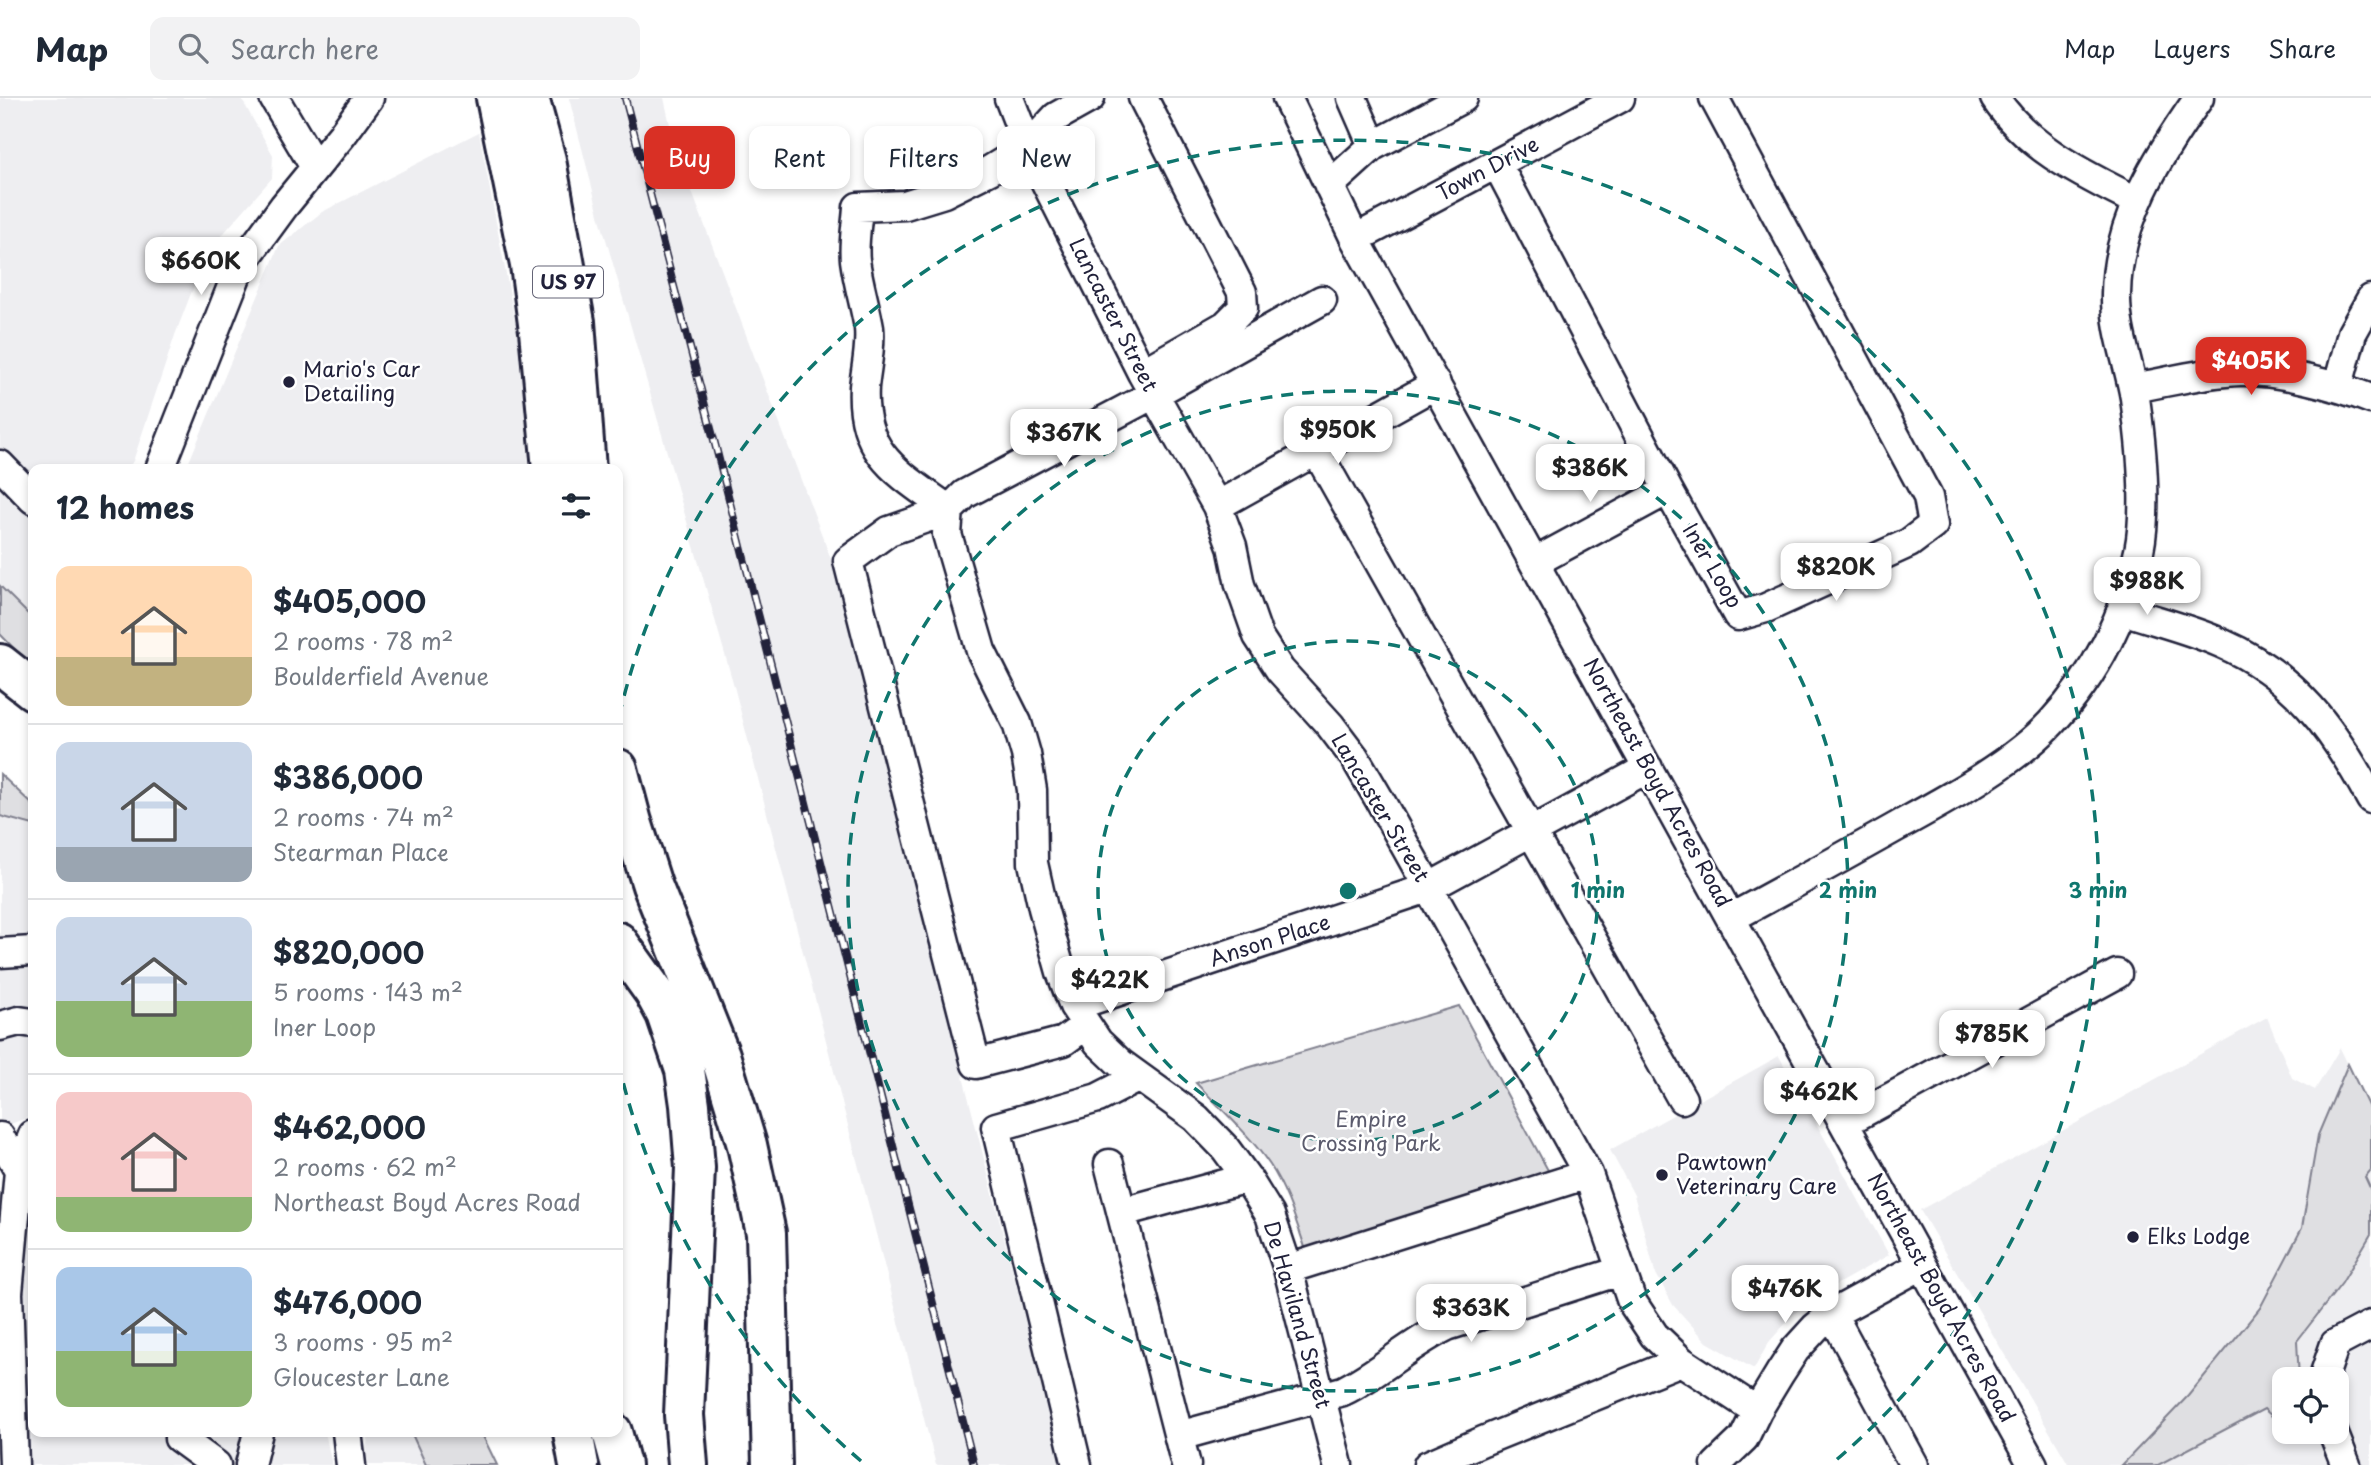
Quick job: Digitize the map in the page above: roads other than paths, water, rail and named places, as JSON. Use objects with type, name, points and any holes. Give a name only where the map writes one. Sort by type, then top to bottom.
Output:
[{"type":"highway","name":"US 97","points":[[496,98],[530,265],[552,464]]},
{"type":"highway","name":"US 97","points":[[529,98],[546,160],[575,322],[586,464]]},
{"type":"highway","points":[[0,664],[28,686]]},
{"type":"highway","points":[[623,788],[652,884],[720,1055],[750,1158],[766,1233],[772,1465]]},
{"type":"highway","points":[[623,948],[667,1014],[685,1070],[690,1105],[695,1168],[684,1415],[688,1465]]},
{"type":"highway","points":[[574,1437],[579,1465]]},
{"type":"highway","points":[[613,1437],[621,1465]]},
{"type":"street","points":[[274,98],[315,167]]},
{"type":"street","points":[[162,464],[240,266],[369,98]]},
{"type":"street","name":"Lancaster Street","points":[[1009,98],[1020,126]]},
{"type":"street","points":[[1048,126],[1056,117],[1090,98]]},
{"type":"street","points":[[1143,98],[1242,292],[1243,308],[1226,325],[1148,384]]},
{"type":"street","name":"Northeast Boyd Acres Road","points":[[1287,98],[1355,239],[2033,1465]]},
{"type":"street","points":[[1352,98],[1373,146]]},
{"type":"street","points":[[1329,186],[1373,146],[1463,98]]},
{"type":"street","name":"Town Drive","points":[[1355,239],[1620,98]]},
{"type":"street","name":"Iner Loop","points":[[1497,164],[1668,490],[1738,616],[1766,608],[1909,542],[1933,525],[1928,497],[1714,98]]},
{"type":"street","points":[[1995,98],[2025,133],[2068,166],[2136,201]]},
{"type":"street","points":[[1731,918],[1946,800],[2005,762],[2051,723],[2095,667],[2123,610],[2140,549],[2143,494],[2140,431],[2119,332],[2116,294],[2122,245],[2136,201],[2168,143],[2199,98]]},
{"type":"street","points":[[997,166],[944,193],[905,205],[858,207],[855,258],[869,329],[870,351],[864,386],[864,416],[871,439],[883,458],[949,510],[965,494],[1148,384],[1322,300]]},
{"type":"street","name":"Lancaster Street","points":[[1049,189],[1148,384],[1217,506],[1232,546],[1240,585],[1258,636],[1280,670],[1330,725],[1355,758],[1588,1174],[1632,1302],[1654,1335],[1681,1361],[1757,1410]]},
{"type":"street","points":[[2338,386],[2352,333],[2371,299]]},
{"type":"street","points":[[2133,388],[2242,371],[2338,386],[2371,399]]},
{"type":"street","points":[[1217,506],[1436,384]]},
{"type":"street","points":[[1317,450],[1682,1099]]},
{"type":"street","points":[[0,465],[28,494]]},
{"type":"street","points":[[1535,562],[1668,490]]},
{"type":"street","name":"Anson Place","points":[[949,510],[889,531],[848,561],[976,1064],[1064,1041],[1080,1016],[1428,888],[1648,768]]},
{"type":"street","name":"De Haviland Street","points":[[949,510],[947,534],[981,650],[1017,723],[1026,754],[1032,790],[1033,863],[1061,972],[1080,1016],[1098,1042],[1120,1063],[1196,1118],[1225,1148],[1270,1215],[1288,1269],[1338,1465]]},
{"type":"street","points":[[2123,610],[2221,643],[2278,675],[2318,714],[2351,762],[2371,799]]},
{"type":"street","points":[[0,953],[28,951]]},
{"type":"street","points":[[1844,1123],[2118,974]]},
{"type":"street","points":[[0,1026],[19,1021],[28,1022]]},
{"type":"street","points":[[1077,1465],[996,1127],[1098,1098],[1139,1077]]},
{"type":"street","points":[[0,1138],[26,1173],[4,1308],[14,1465]]},
{"type":"street","points":[[1109,1164],[1186,1465]]},
{"type":"street","points":[[1288,1269],[1588,1174]]},
{"type":"street","points":[[1122,1212],[1247,1178]]},
{"type":"street","points":[[1716,1465],[1744,1438],[1757,1410],[1794,1350],[1816,1327],[1832,1314],[1922,1265]]},
{"type":"street","points":[[1180,1436],[1343,1391],[1363,1381],[1421,1338],[1447,1326],[1620,1271]]},
{"type":"street","points":[[1832,1314],[1914,1465]]},
{"type":"street","points":[[2327,1367],[2335,1343],[2371,1325]]},
{"type":"street","points":[[1428,1465],[1681,1361]]},
{"type":"street","points":[[179,1437],[216,1465]]},
{"type":"street","points":[[250,1465],[257,1437]]},
{"type":"street","points":[[348,1437],[351,1465]]},
{"type":"street","points":[[2338,1444],[2346,1465]]},
{"type":"railway","points":[[625,98],[974,1465]]},
{"type":"place","name":"Mario's Car Detailing","points":[[289,382]]},
{"type":"place","name":"Pawtown Veterinary Care","points":[[1662,1175]]},
{"type":"place","name":"Elks Lodge","points":[[2133,1237]]},
{"type":"park label","name":"Empire Crossing Park","points":[[1371,1132]]}]
